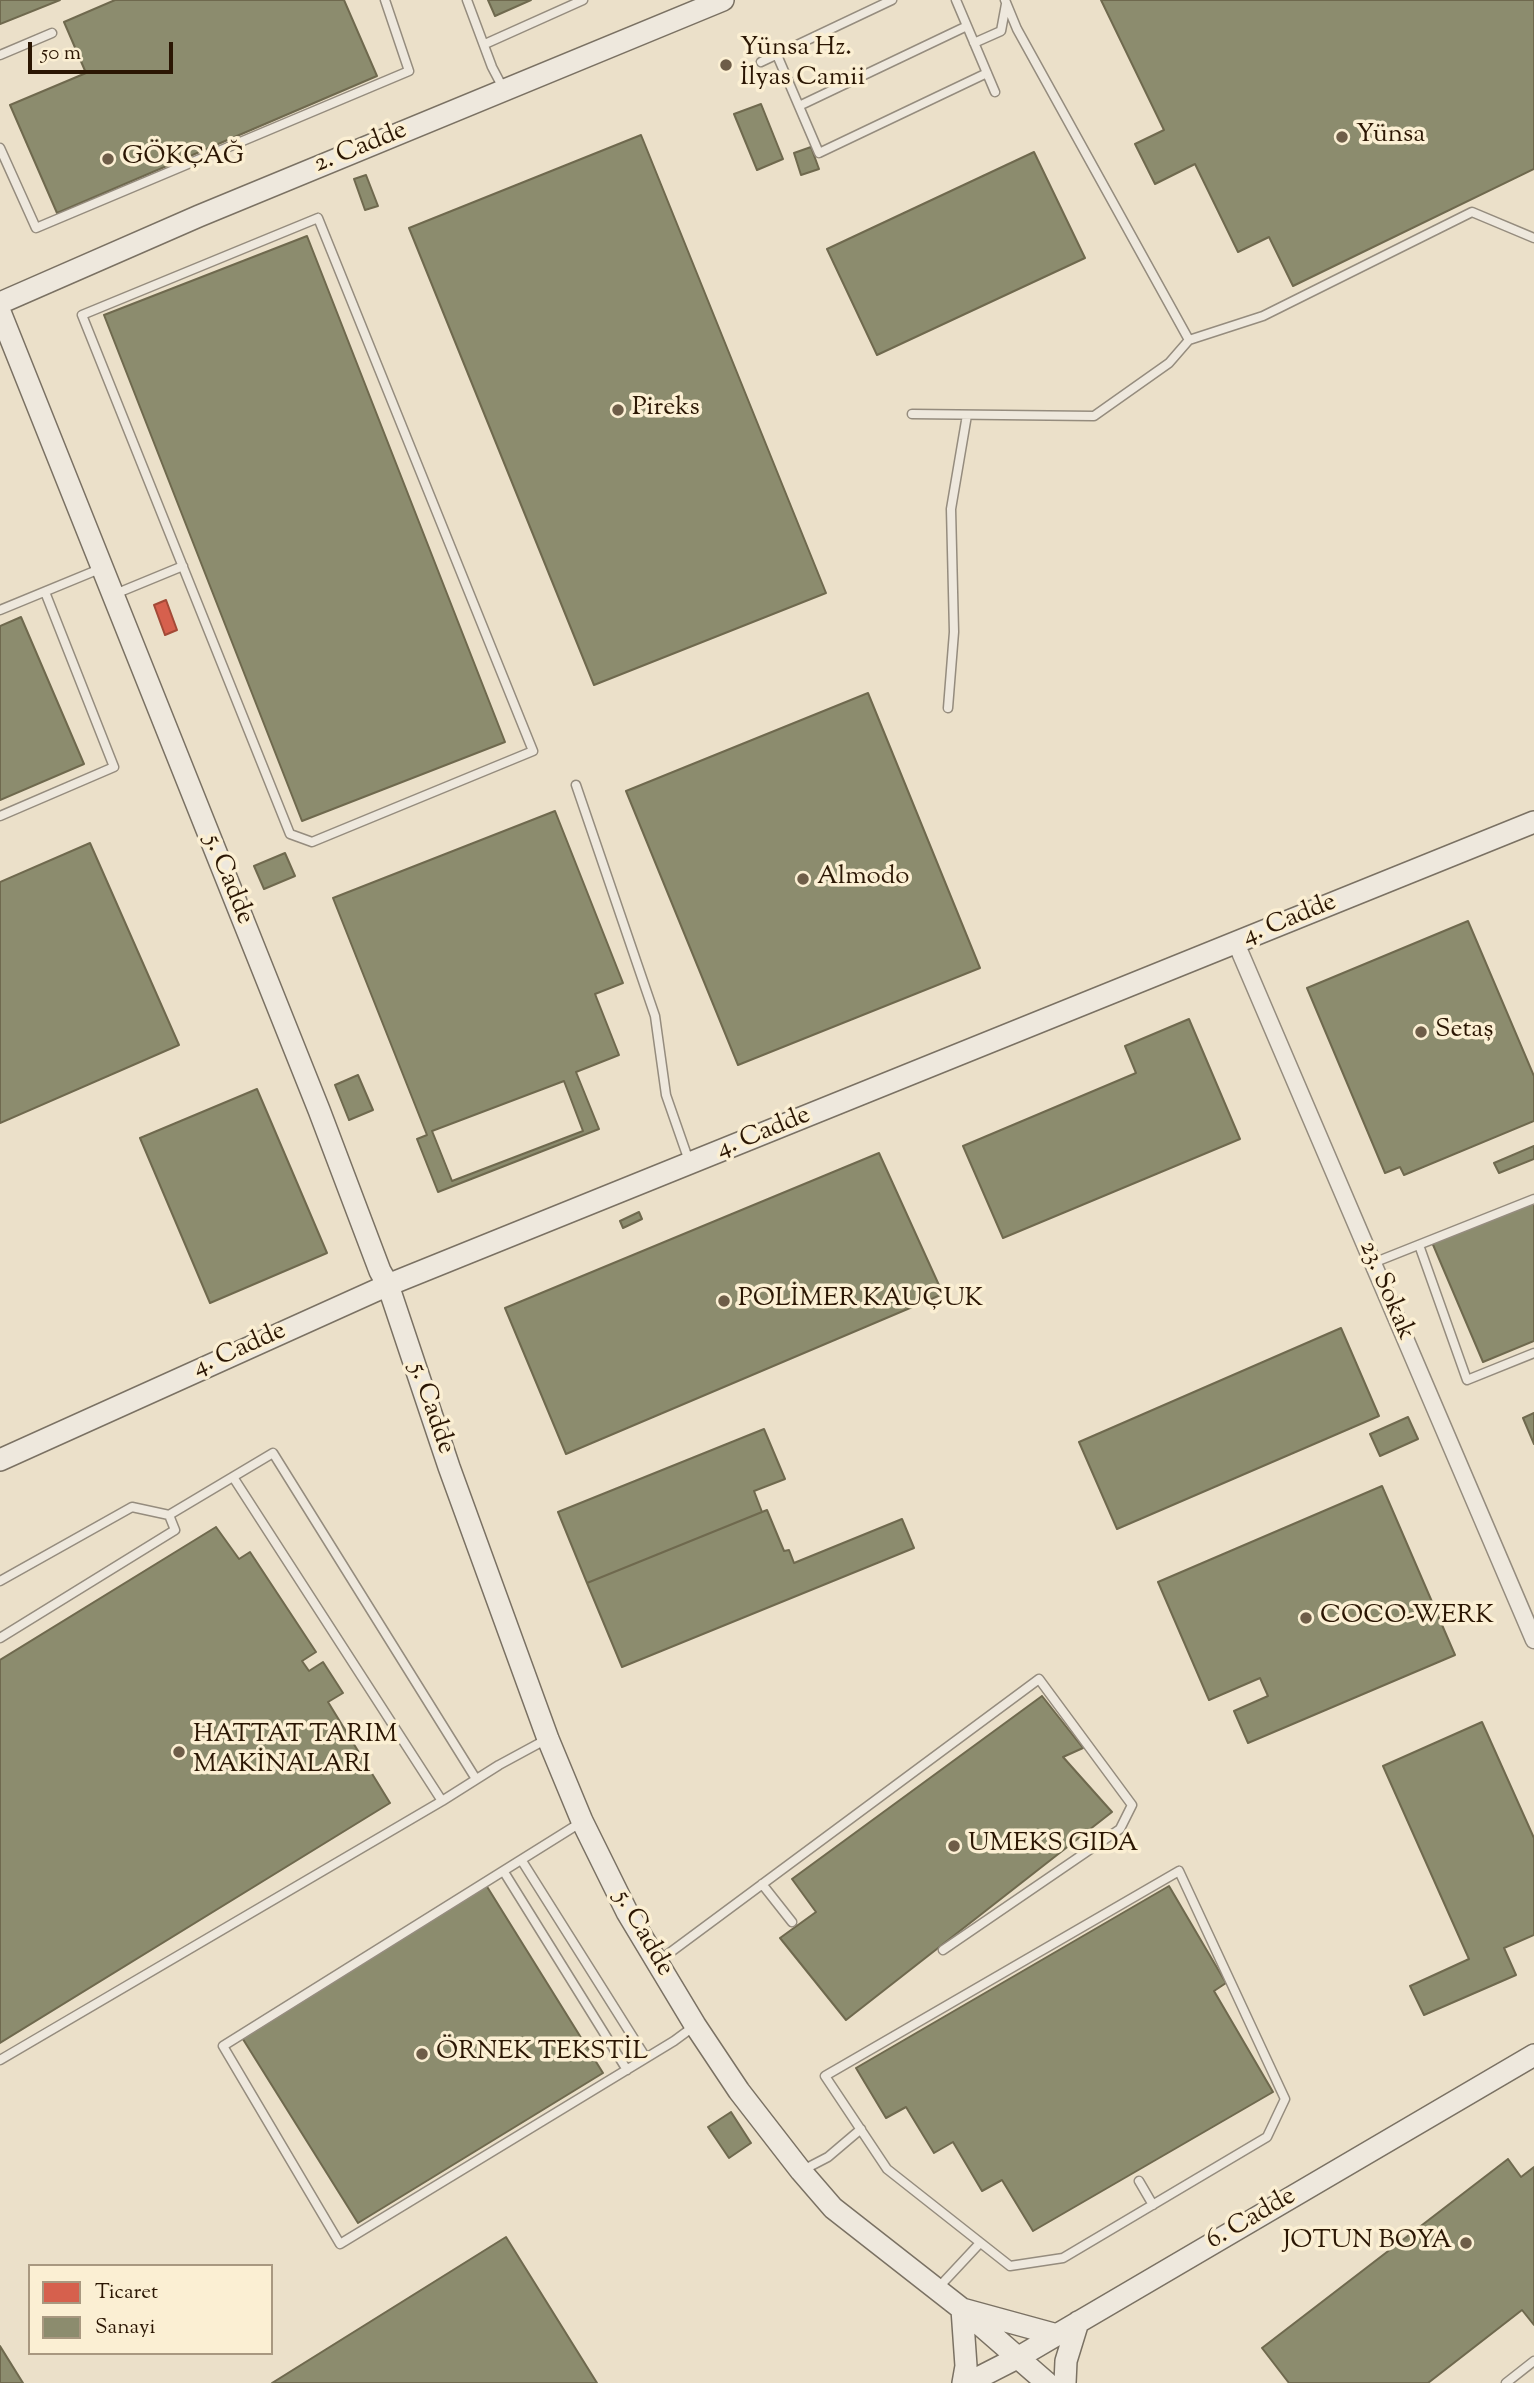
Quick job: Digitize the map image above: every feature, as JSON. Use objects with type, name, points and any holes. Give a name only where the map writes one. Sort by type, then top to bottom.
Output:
[{"type":"street","name":"2. Cadde","points":[[0,303],[187,221],[723,0]]},
{"type":"street","name":"5. Cadde","points":[[0,312],[314,1097],[380,1271],[388,1285],[449,1467],[548,1739],[582,1821],[627,1912],[695,2025],[739,2091],[833,2208],[962,2309],[1047,2383]]},
{"type":"street","name":"4. Cadde","points":[[0,1460],[388,1285],[1534,822]]},
{"type":"street","name":"23. Sokak","points":[[1236,943],[1534,1640]]},
{"type":"street","name":"6. Cadde","points":[[966,2383],[1019,2357],[1534,2055]]},
{"type":"street","points":[[966,2383],[962,2309],[1057,2335]]},
{"type":"street","points":[[1065,2383],[1066,2361],[1078,2322]]},
{"type":"lane","points":[[0,148],[36,228],[409,71],[385,0]]},
{"type":"lane","points":[[467,0],[492,67],[504,90]]},
{"type":"lane","points":[[485,44],[583,0]]},
{"type":"lane","points":[[761,62],[892,0]]},
{"type":"lane","points":[[956,0],[995,92]]},
{"type":"lane","points":[[974,43],[1000,31],[1006,0]]},
{"type":"lane","points":[[1006,0],[1017,29],[1189,340]]},
{"type":"lane","points":[[799,106],[967,26]]},
{"type":"lane","points":[[0,55],[52,33]]},
{"type":"lane","points":[[777,55],[819,152],[987,73]]},
{"type":"lane","points":[[912,414],[1094,416],[1169,363],[1189,340],[1263,316],[1472,212],[1534,238]]},
{"type":"lane","points":[[318,218],[533,751],[312,842],[290,834],[183,566],[82,315],[318,218]]},
{"type":"lane","points":[[948,708],[954,632],[951,509],[967,415]]},
{"type":"lane","points":[[113,595],[183,566]]},
{"type":"lane","points":[[0,610],[102,568]]},
{"type":"lane","points":[[0,816],[114,768],[45,592]]},
{"type":"lane","points":[[576,785],[655,1016],[666,1095],[690,1163]]},
{"type":"lane","points":[[1373,1263],[1534,1199]]},
{"type":"lane","points":[[1419,1245],[1467,1380],[1534,1353]]},
{"type":"lane","points":[[0,1581],[132,1507],[170,1515],[273,1453],[476,1780]]},
{"type":"lane","points":[[233,1476],[442,1801]]},
{"type":"lane","points":[[0,1638],[175,1530],[170,1515]]},
{"type":"lane","points":[[657,1962],[1039,1679],[1132,1805],[1120,1829],[943,1950]]},
{"type":"lane","points":[[0,2060],[548,1739]]},
{"type":"lane","points":[[582,1821],[505,1872],[223,2046],[340,2244],[627,2070],[695,2025]]},
{"type":"lane","points":[[522,1861],[646,2058]]},
{"type":"lane","points":[[1179,1871],[1285,2099],[1267,2137],[1153,2205],[1063,2258],[1010,2266],[887,2169],[825,2076],[1179,1871]]},
{"type":"lane","points":[[505,1872],[627,2070]]},
{"type":"lane","points":[[762,1884],[792,1922]]},
{"type":"lane","points":[[801,2171],[828,2157],[861,2129]]},
{"type":"lane","points":[[1139,2181],[1153,2205]]},
{"type":"lane","points":[[936,2291],[980,2243]]},
{"type":"lane","points":[[1506,2383],[1534,2361]]},
{"type":"building: Ticaret","points":[[166,600],[177,630],[165,635],[154,605]]},
{"type":"building: Sanayi","points":[[0,0],[60,0],[0,24]]},
{"type":"building: Sanayi","name":"GÖKÇAĞ","points":[[115,0],[344,0],[377,76],[57,213],[10,105],[86,73],[64,22]]},
{"type":"building: Sanayi","points":[[488,0],[531,0],[495,16]]},
{"type":"building: Sanayi","name":"Yünsa","points":[[1101,0],[1534,0],[1534,169],[1293,286],[1269,237],[1238,252],[1195,164],[1155,184],[1135,144],[1164,130]]},
{"type":"building: Sanayi","points":[[761,104],[783,159],[757,170],[734,114]]},
{"type":"building: Sanayi","name":"Pireks","points":[[641,135],[826,593],[594,685],[409,228]]},
{"type":"building: Sanayi","points":[[811,147],[819,169],[801,175],[794,153]]},
{"type":"building: Sanayi","points":[[1034,152],[1085,258],[877,355],[827,249]]},
{"type":"building: Sanayi","points":[[366,175],[378,206],[365,210],[354,179]]},
{"type":"building: Sanayi","points":[[307,236],[505,742],[302,821],[104,315]]},
{"type":"building: Sanayi","points":[[21,617],[84,764],[0,800],[0,626]]},
{"type":"building: Sanayi","name":"Almodo","points":[[868,693],[980,968],[738,1065],[626,791]]},
{"type":"building: Sanayi","points":[[555,811],[623,983],[595,994],[619,1055],[576,1072],[599,1129],[438,1192],[417,1139],[427,1135],[333,898]]},
{"type":"building: Sanayi","points":[[90,843],[179,1045],[0,1123],[0,882]]},
{"type":"building: Sanayi","points":[[285,853],[295,876],[264,889],[254,866]]},
{"type":"building: Sanayi","name":"Setaş","points":[[1468,921],[1534,1076],[1534,1121],[1404,1175],[1400,1167],[1385,1173],[1307,988]]},
{"type":"building: Sanayi","points":[[1189,1019],[1240,1139],[1003,1238],[963,1146],[1136,1073],[1125,1046]]},
{"type":"building: Sanayi","points":[[358,1075],[373,1110],[349,1120],[335,1085]]},
{"type":"building: Sanayi","points":[[564,1081],[583,1131],[452,1181],[432,1131]]},
{"type":"building: Sanayi","points":[[257,1089],[327,1253],[210,1303],[140,1138]]},
{"type":"building: Sanayi","points":[[1534,1146],[1534,1159],[1499,1173],[1494,1163]]},
{"type":"building: Sanayi","name":"POLİMER KAUÇUK","points":[[879,1153],[943,1294],[566,1454],[505,1308]]},
{"type":"building: Sanayi","points":[[1534,1198],[1534,1341],[1483,1362],[1431,1240]]},
{"type":"building: Sanayi","points":[[639,1212],[642,1219],[623,1228],[620,1221]]},
{"type":"building: Sanayi","points":[[1341,1328],[1379,1416],[1117,1529],[1079,1442]]},
{"type":"building: Sanayi","points":[[1534,1413],[1534,1444],[1523,1418]]},
{"type":"building: Sanayi","points":[[1408,1417],[1418,1439],[1380,1456],[1370,1434]]},
{"type":"building: Sanayi","points":[[764,1429],[785,1479],[754,1491],[762,1512],[587,1583],[558,1512]]},
{"type":"building: Sanayi","name":"COCO-WERK","points":[[1382,1486],[1455,1655],[1248,1743],[1234,1711],[1268,1696],[1260,1678],[1209,1700],[1158,1582]]},
{"type":"building: Sanayi","points":[[767,1510],[784,1551],[789,1550],[794,1563],[902,1519],[914,1548],[622,1667],[587,1583]]},
{"type":"building: Sanayi","name":"HATTAT TARIM MAKİNALARI","points":[[216,1527],[239,1559],[250,1552],[316,1652],[302,1661],[309,1671],[323,1662],[343,1693],[328,1702],[390,1803],[0,2043],[0,1660]]},
{"type":"building: Sanayi","name":"UMEKS GIDA","points":[[1042,1696],[1083,1748],[1063,1757],[1112,1812],[846,2020],[780,1938],[816,1912],[792,1879]]},
{"type":"building: Sanayi","points":[[1482,1722],[1534,1838],[1534,1935],[1504,1948],[1516,1975],[1424,2015],[1410,1986],[1469,1959],[1383,1766]]},
{"type":"building: Sanayi","name":"ÖRNEK TEKSTİL","points":[[486,1885],[603,2073],[358,2223],[241,2036]]},
{"type":"building: Sanayi","points":[[1169,1886],[1226,1983],[1214,1991],[1273,2092],[1033,2231],[1002,2180],[982,2191],[953,2142],[934,2153],[906,2107],[886,2118],[856,2068]]},
{"type":"building: Sanayi","points":[[731,2112],[751,2143],[729,2158],[708,2127]]},
{"type":"building: Sanayi","name":"JOTUN BOYA","points":[[1508,2159],[1521,2177],[1534,2167],[1534,2325],[1522,2310],[1428,2383],[1289,2383],[1262,2348]]},
{"type":"building: Sanayi","points":[[506,2237],[597,2383],[272,2383]]},
{"type":"building: Sanayi","points":[[0,2346],[23,2383],[0,2383]]},
{"type":"place","name":"Yünsa Hz. İlyas Camii","points":[[726,65]]},
{"type":"place","name":"Yünsa","points":[[1342,137]]},
{"type":"place","name":"GÖKÇAĞ","points":[[108,159]]},
{"type":"place","name":"Pireks","points":[[618,410]]},
{"type":"place","name":"Almodo","points":[[803,879]]},
{"type":"place","name":"Setaş","points":[[1421,1032]]},
{"type":"place","name":"POLİMER KAUÇUK","points":[[724,1301]]},
{"type":"place","name":"COCO-WERK","points":[[1306,1618]]},
{"type":"place","name":"HATTAT TARIM MAKİNALARI","points":[[179,1752]]},
{"type":"place","name":"UMEKS GIDA","points":[[954,1846]]},
{"type":"place","name":"ÖRNEK TEKSTİL","points":[[422,2054]]},
{"type":"place","name":"JOTUN BOYA","points":[[1466,2243]]}]
